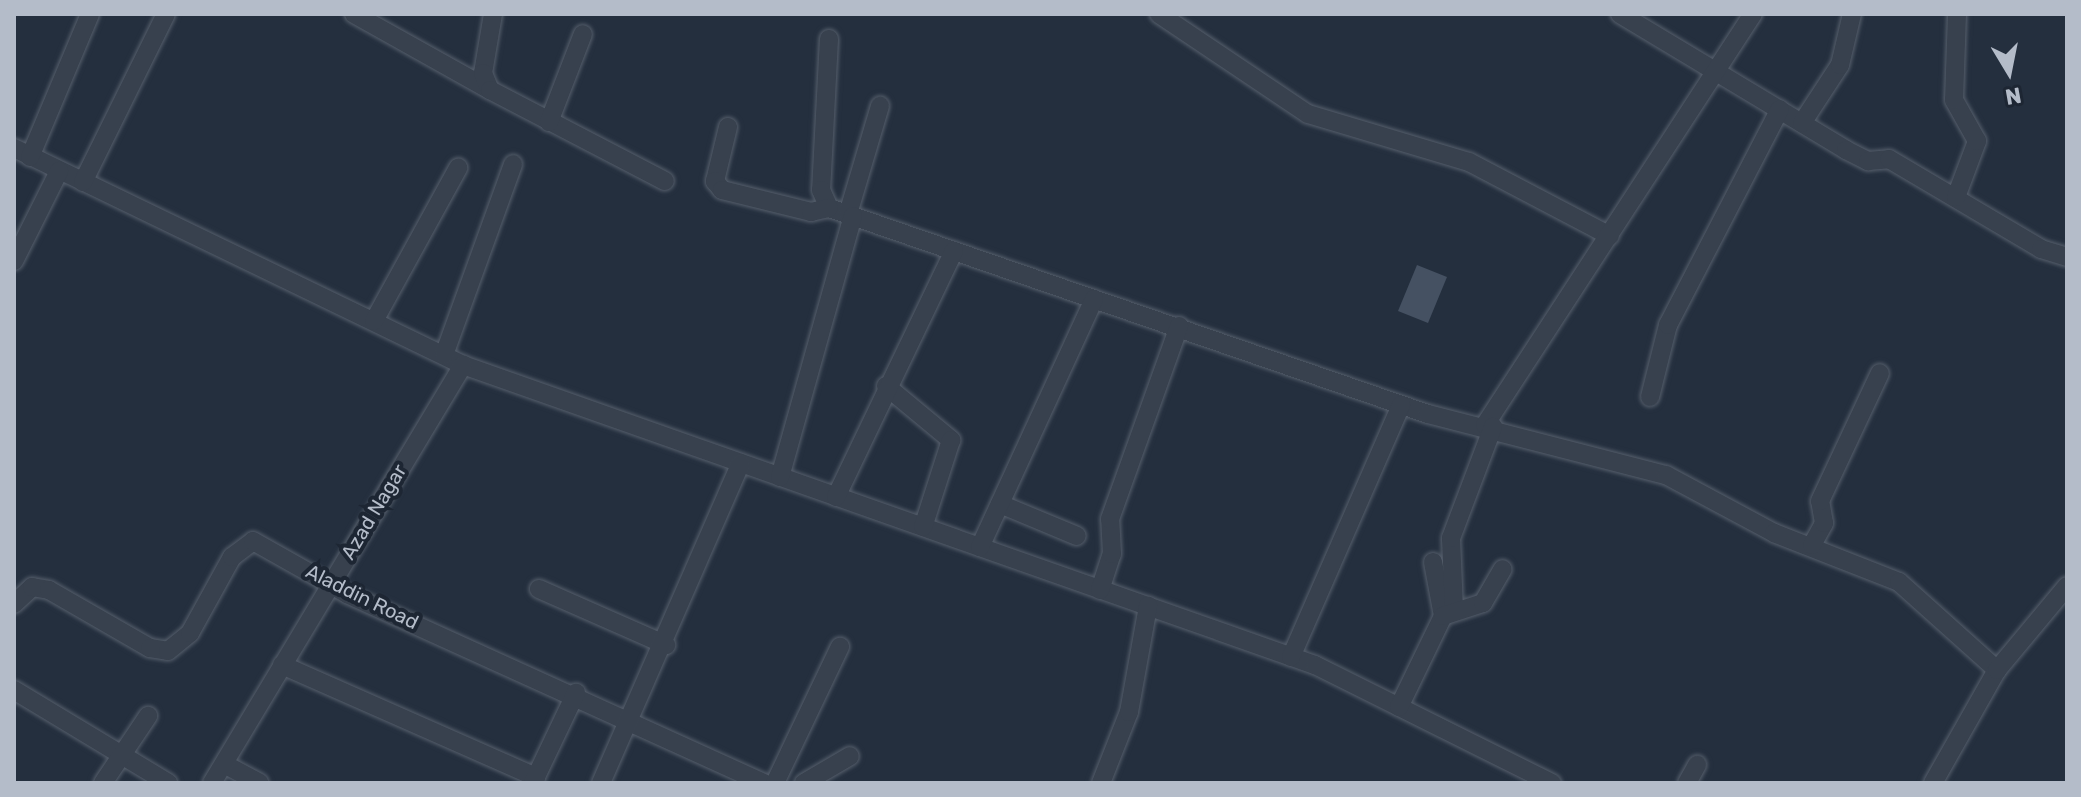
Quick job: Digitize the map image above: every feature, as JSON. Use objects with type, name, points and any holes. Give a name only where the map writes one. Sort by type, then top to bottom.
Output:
[{"type":"street","points":[[90,14],[22,152],[463,365],[1291,657],[1552,783]]},
{"type":"street","points":[[83,182],[166,14]]},
{"type":"street","points":[[354,14],[549,122],[665,181]]},
{"type":"street","points":[[490,90],[483,73],[493,14]]},
{"type":"street","points":[[1159,14],[1325,122],[1469,162],[1610,236]]},
{"type":"street","points":[[1620,14],[1718,68],[1802,123],[1956,197],[2041,249],[2067,257]]},
{"type":"street","points":[[1399,707],[1448,613],[1451,538],[1489,426],[1753,14]]},
{"type":"street","points":[[1802,123],[1840,65],[1852,14]]},
{"type":"street","points":[[1956,197],[1977,141],[1954,100],[1957,14]]},
{"type":"street","points":[[549,122],[583,34]]},
{"type":"street","points":[[829,39],[821,190],[829,208]]},
{"type":"street","points":[[780,477],[880,106]]},
{"type":"street","points":[[1650,397],[1668,325],[1780,109]]},
{"type":"street","points":[[728,127],[715,181],[722,190],[811,212],[829,208],[1179,326],[1401,405],[1666,475],[1812,545],[1899,582],[1997,670]]},
{"type":"street","points":[[444,355],[513,164]]},
{"type":"street","points":[[374,321],[458,168]]},
{"type":"street","points":[[14,261],[59,171]]},
{"type":"street","points":[[836,497],[886,386],[954,251]]},
{"type":"street","points":[[980,547],[1094,299]]},
{"type":"street","points":[[1100,590],[1112,554],[1110,519],[1179,326]]},
{"type":"street","name":"Azad Nagar","points":[[212,783],[463,365]]},
{"type":"street","points":[[1812,545],[1824,523],[1820,501],[1880,373]]},
{"type":"street","points":[[886,386],[951,440],[923,527]]},
{"type":"street","points":[[1291,657],[1401,405]]},
{"type":"street","points":[[601,783],[634,720],[741,463]]},
{"type":"street","points":[[1000,504],[1077,536]]},
{"type":"street","name":"Aladdin Road","points":[[14,604],[32,587],[49,590],[150,648],[168,651],[190,633],[242,545],[267,547],[330,585],[576,693],[764,783]]},
{"type":"street","points":[[1433,562],[1448,613]]},
{"type":"street","points":[[1448,613],[1483,603],[1503,569]]},
{"type":"street","points":[[1933,783],[1997,670],[2067,586]]},
{"type":"street","points":[[539,589],[666,645]]},
{"type":"street","points":[[1101,783],[1129,712],[1148,606]]},
{"type":"street","points":[[775,783],[840,647]]},
{"type":"street","points":[[282,665],[534,780],[576,693]]},
{"type":"street","points":[[14,690],[168,783]]},
{"type":"street","points":[[103,783],[148,716]]},
{"type":"street","points":[[804,783],[850,756]]},
{"type":"street","points":[[224,764],[259,783]]},
{"type":"street","points":[[1687,783],[1697,765]]},
{"type":"building","points":[[1417,265],[1447,277],[1428,323],[1398,311]]}]
